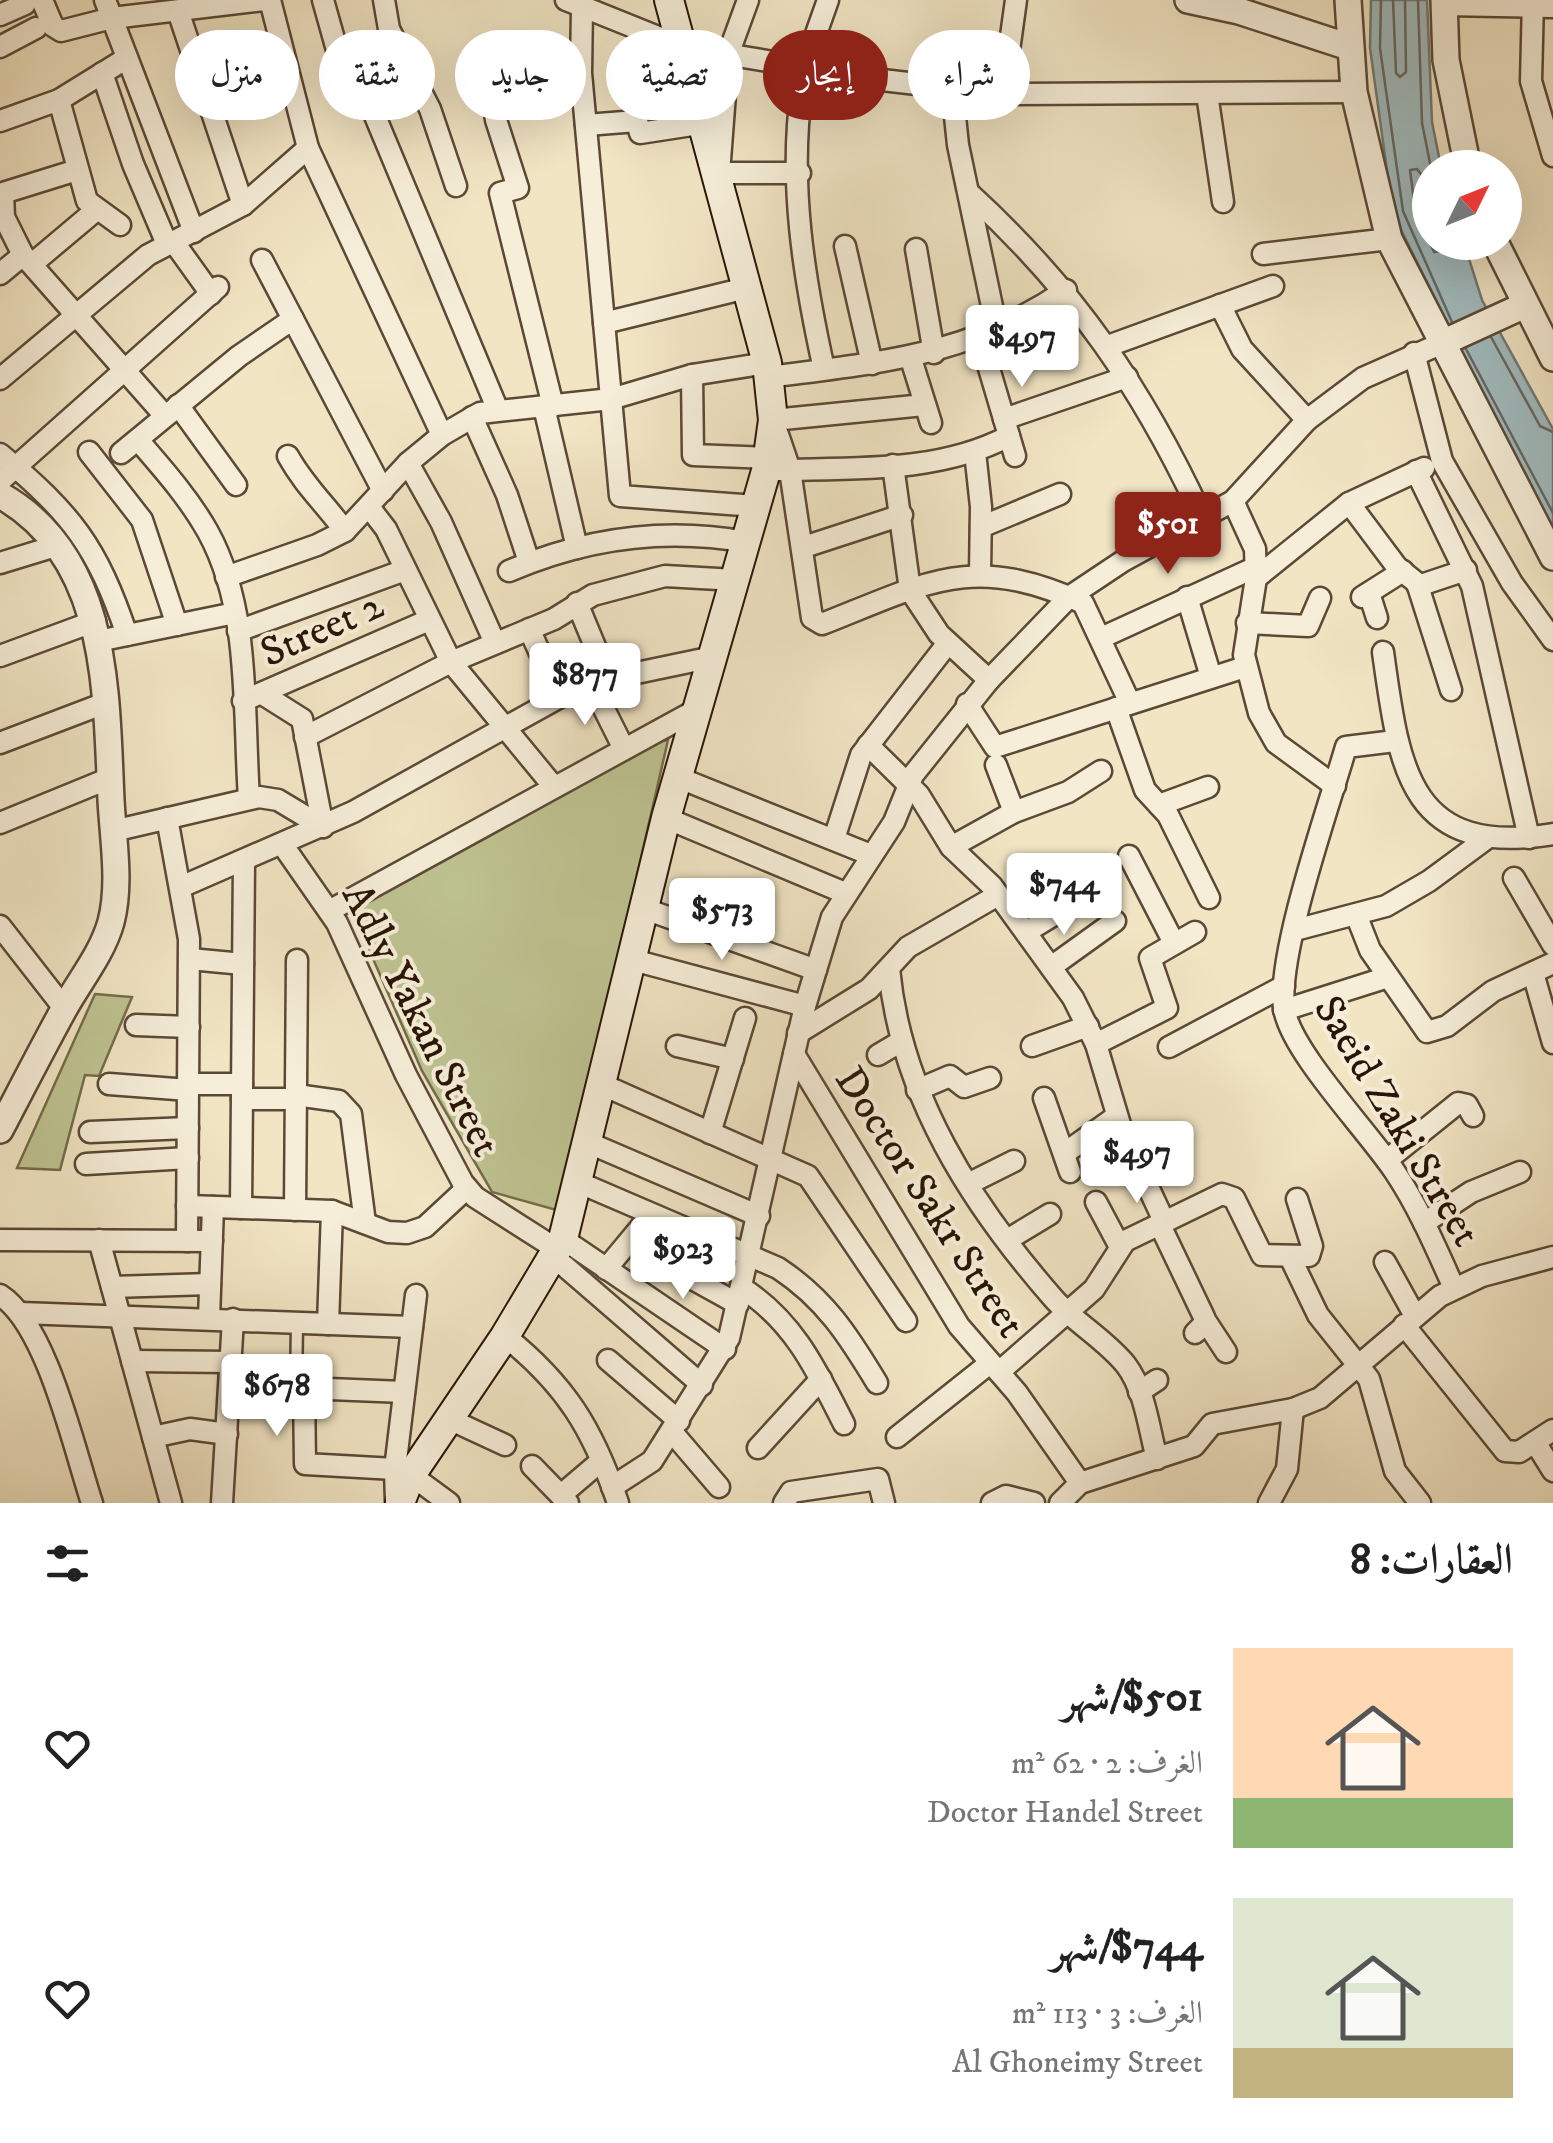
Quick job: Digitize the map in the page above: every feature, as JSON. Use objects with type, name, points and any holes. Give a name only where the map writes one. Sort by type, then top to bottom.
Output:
[{"type":"main road","points":[[398,1503],[403,1472],[449,1418],[558,1249],[580,1183],[677,777],[756,506],[774,466],[769,370],[704,120]]},
{"type":"street","points":[[0,16],[34,2],[58,31],[108,9],[178,12],[266,0],[308,148],[442,434]]},
{"type":"street","points":[[323,0],[338,57],[370,104],[497,408]]},
{"type":"street","points":[[384,0],[389,30],[430,109],[456,186]]},
{"type":"street","points":[[737,30],[748,0]]},
{"type":"street","points":[[818,30],[828,0]]},
{"type":"street","points":[[1012,30],[1016,0]]},
{"type":"street","points":[[1188,0],[1239,10],[1350,47]]},
{"type":"street","points":[[1348,0],[1354,92],[1389,239],[1446,341],[1553,557]]},
{"type":"street","points":[[1464,150],[1446,60],[1444,2],[1539,5],[1530,81],[1553,156]]},
{"type":"street","points":[[577,30],[574,4],[640,30]]},
{"type":"street","points":[[108,9],[194,232]]},
{"type":"street","points":[[178,12],[243,205]]},
{"type":"street","points":[[0,47],[36,28]]},
{"type":"street","points":[[0,121],[59,100],[127,58]]},
{"type":"street","points":[[102,73],[132,164],[170,242],[214,291],[124,371],[5,467],[85,537],[108,578],[127,635]]},
{"type":"street","points":[[1530,81],[1553,77]]},
{"type":"street","points":[[1030,94],[1354,92]]},
{"type":"street","points":[[1207,94],[1224,202]]},
{"type":"street","points":[[59,100],[84,195],[96,211],[120,225]]},
{"type":"street","points":[[496,120],[518,188],[500,193],[577,548]]},
{"type":"street","points":[[586,120],[620,497],[756,506]]},
{"type":"street","points":[[723,120],[719,173],[800,174]]},
{"type":"street","points":[[800,120],[802,264],[824,369]]},
{"type":"street","points":[[955,120],[971,194],[988,334],[1010,437]]},
{"type":"street","points":[[586,125],[638,121],[640,133],[705,123]]},
{"type":"street","points":[[0,380],[170,242],[243,205],[308,148]]},
{"type":"street","points":[[77,170],[2,194],[4,217],[27,260],[78,313],[124,371],[172,411],[236,485]]},
{"type":"street","points":[[971,194],[1066,290],[1108,346],[1203,518]]},
{"type":"street","points":[[0,274],[27,260],[96,211]]},
{"type":"street","points":[[1263,254],[1389,239]]},
{"type":"street","points":[[845,246],[872,364]]},
{"type":"street","points":[[916,249],[934,353]]},
{"type":"street","points":[[262,260],[293,319],[405,570],[452,662],[554,787]]},
{"type":"street","points":[[1501,260],[1516,309],[1552,355]]},
{"type":"street","points":[[1108,346],[1274,286]]},
{"type":"street","points":[[604,322],[750,287]]},
{"type":"street","points":[[226,578],[317,546],[344,530],[408,464],[442,434],[472,416],[497,408],[548,407],[611,399],[692,375],[824,369],[911,359],[988,334],[1066,290]]},
{"type":"street","points":[[1220,305],[1242,349],[1308,420]]},
{"type":"street","points":[[505,1336],[562,1386],[615,1495],[652,1462],[724,1349],[750,1256],[805,1006],[845,892],[894,822],[908,783],[967,704],[1069,597],[1123,560],[1232,501],[1308,420],[1363,378],[1516,309]]},
{"type":"street","points":[[249,798],[236,622],[226,578],[208,530],[176,484],[130,446],[293,319]]},
{"type":"street","points":[[1414,353],[1442,460],[1512,582],[1553,640]]},
{"type":"street","points":[[773,420],[928,414],[911,359]]},
{"type":"street","points":[[692,375],[693,455],[774,466],[893,465],[974,452],[1127,377]]},
{"type":"street","points":[[472,416],[507,495],[529,562]]},
{"type":"street","points":[[89,452],[142,520],[176,625]]},
{"type":"street","points":[[974,452],[981,527],[980,574]]},
{"type":"street","points":[[288,456],[307,490],[319,497],[344,530]]},
{"type":"street","points":[[1103,637],[1187,596],[1256,572],[1349,503],[1442,460]]},
{"type":"street","points":[[408,464],[442,522],[495,643]]},
{"type":"street","points":[[893,465],[910,590],[948,644],[989,680]]},
{"type":"street","points":[[774,466],[804,547],[811,615],[822,624],[948,577],[980,574],[1083,603],[1103,637],[1145,790],[1168,814],[1209,898]]},
{"type":"street","points":[[1416,472],[1466,570],[1529,838]]},
{"type":"street","points":[[0,494],[40,523],[59,545],[80,582],[96,631],[105,703],[116,894],[110,926],[7,1097],[0,1130]]},
{"type":"street","points":[[981,527],[1060,494]]},
{"type":"street","points":[[1232,501],[1250,532],[1256,572],[1247,623],[1245,666],[1269,734],[1285,751],[1336,786]]},
{"type":"street","points":[[1349,503],[1410,579],[1451,690]]},
{"type":"street","points":[[804,547],[902,516]]},
{"type":"street","points":[[508,571],[577,548],[667,533],[748,542]]},
{"type":"street","points":[[0,564],[59,545]]},
{"type":"street","points":[[0,656],[96,631],[127,635],[176,625],[236,622],[405,570]]},
{"type":"street","points":[[1377,618],[1366,595],[1410,579],[1466,570]]},
{"type":"street","points":[[305,737],[452,662],[624,584],[665,576],[736,580]]},
{"type":"street","points":[[1187,596],[1212,678]]},
{"type":"street","points":[[1247,623],[1308,626],[1320,598]]},
{"type":"street","points":[[577,604],[624,749]]},
{"type":"street","name":"Street 2","points":[[243,701],[429,620]]},
{"type":"street","points":[[529,629],[560,697]]},
{"type":"street","points":[[834,839],[868,745],[948,644]]},
{"type":"street","points":[[1382,652],[1395,741],[1424,801],[1452,825],[1486,838],[1553,834]]},
{"type":"street","points":[[183,886],[322,827],[560,697],[601,682],[713,657]]},
{"type":"street","points":[[967,704],[995,746],[1245,666]]},
{"type":"street","points":[[264,694],[300,716],[322,827]]},
{"type":"street","points":[[0,743],[105,703]]},
{"type":"street","points":[[330,911],[698,708]]},
{"type":"street","name":"Saeid Zaki Street","points":[[1395,741],[1348,746],[1295,930],[1284,986],[1284,1010],[1304,1050],[1388,1160],[1424,1223],[1454,1288]]},
{"type":"street","points":[[868,745],[908,783],[929,809],[951,848],[998,895],[1051,967],[1092,1035],[1117,1116],[1161,1222],[1188,1304],[1200,1327],[1226,1352]]},
{"type":"street","points":[[996,765],[1014,812]]},
{"type":"street","points":[[951,848],[1014,812],[1060,796],[1101,772]]},
{"type":"street","points":[[677,777],[871,855]]},
{"type":"street","points":[[0,823],[110,778]]},
{"type":"street","points":[[1158,805],[1208,787]]},
{"type":"street","points":[[113,831],[249,798],[278,800],[322,827]]},
{"type":"street","points":[[167,818],[183,886],[190,959],[187,1241]]},
{"type":"street","points":[[666,818],[845,892]]},
{"type":"street","points":[[1295,930],[1356,917],[1410,893],[1486,838]]},
{"type":"street","name":"Adly Yakan Street","points":[[282,844],[330,911],[406,1075],[467,1188],[558,1249]]},
{"type":"street","points":[[1129,856],[1174,944]]},
{"type":"street","points":[[241,1208],[244,860]]},
{"type":"street","points":[[1514,878],[1553,946]]},
{"type":"street","points":[[796,1044],[857,998],[908,947],[998,895]]},
{"type":"street","points":[[1026,932],[1075,902]]},
{"type":"street","points":[[645,908],[816,970]]},
{"type":"street","points":[[1356,917],[1388,977],[1430,1032],[1455,1022],[1493,991],[1553,963]]},
{"type":"street","points":[[1051,967],[1115,920]]},
{"type":"street","points":[[0,926],[64,1008]]},
{"type":"street","points":[[1032,1046],[1092,1035],[1167,1008],[1150,961],[1195,932]]},
{"type":"street","points":[[190,959],[243,964]]},
{"type":"street","points":[[295,1210],[297,960]]},
{"type":"street","points":[[633,960],[805,1006]]},
{"type":"street","points":[[889,969],[907,1082],[1006,1240],[1067,1313],[1118,1356],[1139,1392],[1157,1459]]},
{"type":"street","points":[[1533,974],[1553,1044]]},
{"type":"street","points":[[1284,1010],[1388,977]]},
{"type":"street","points":[[1169,1048],[1284,986]]},
{"type":"street","points":[[710,1133],[745,1018]]},
{"type":"street","points":[[136,1025],[189,1028]]},
{"type":"street","points":[[878,1056],[900,1042]]},
{"type":"street","name":"Doctor Sakr Street","points":[[796,1044],[959,1326],[995,1367],[1080,1483]]},
{"type":"street","points":[[677,1046],[733,1059]]},
{"type":"street","points":[[907,1082],[950,1076],[964,1087],[990,1078]]},
{"type":"street","points":[[109,1084],[330,1098],[351,1114],[365,1223]]},
{"type":"street","points":[[603,1085],[814,1181],[906,1321]]},
{"type":"street","points":[[1044,1098],[1068,1163],[1117,1116]]},
{"type":"street","points":[[1388,1160],[1458,1104],[1466,1105],[1473,1116]]},
{"type":"street","points":[[90,1132],[188,1128]]},
{"type":"street","points":[[590,1143],[759,1216]]},
{"type":"street","points":[[86,1164],[188,1158]]},
{"type":"street","points":[[968,1184],[1014,1161]]},
{"type":"street","points":[[1424,1223],[1471,1192],[1520,1172]]},
{"type":"street","points":[[580,1183],[778,1268],[824,1302],[877,1384]]},
{"type":"street","points":[[187,1206],[332,1211],[388,1232],[416,1231],[467,1188]]},
{"type":"street","points":[[897,1437],[1067,1313],[1094,1289],[1120,1247],[1161,1222],[1228,1193],[1262,1256],[1306,1257],[1313,1249],[1297,1199]]},
{"type":"street","points":[[1096,1202],[1120,1247]]},
{"type":"street","points":[[210,1318],[213,1207]]},
{"type":"street","points":[[328,1324],[332,1211]]},
{"type":"street","points":[[1006,1240],[1050,1214]]},
{"type":"street","points":[[606,1269],[651,1215]]},
{"type":"street","points":[[0,1240],[212,1241]]},
{"type":"street","points":[[99,1240],[171,1503]]},
{"type":"street","points":[[558,1249],[606,1269],[724,1349]]},
{"type":"street","points":[[558,1249],[702,1385]]},
{"type":"street","points":[[651,1256],[740,1296],[784,1322],[844,1424]]},
{"type":"street","points":[[1290,1257],[1318,1315],[1360,1365],[1373,1390],[1395,1471],[1420,1503]]},
{"type":"street","points":[[1060,1503],[1080,1483],[1194,1446],[1216,1422],[1293,1409],[1320,1398],[1454,1288],[1553,1257]]},
{"type":"street","points":[[1385,1262],[1410,1321],[1505,1452],[1519,1452],[1544,1436],[1553,1471]]},
{"type":"street","points":[[112,1287],[210,1284]]},
{"type":"street","points":[[0,1295],[21,1314],[38,1340],[92,1503]]},
{"type":"street","points":[[403,1472],[404,1392],[416,1295]]},
{"type":"street","points":[[21,1314],[119,1314],[412,1327]]},
{"type":"street","points":[[222,1503],[233,1319]]},
{"type":"street","points":[[608,1360],[675,1427],[719,1488]]},
{"type":"street","points":[[132,1361],[231,1362]]},
{"type":"street","points":[[758,1448],[821,1379]]},
{"type":"street","points":[[1139,1392],[1157,1380]]},
{"type":"street","points":[[230,1385],[404,1392]]},
{"type":"street","points":[[300,1388],[304,1464],[403,1472],[449,1503]]},
{"type":"street","points":[[1269,1503],[1286,1469],[1293,1409]]},
{"type":"street","points":[[449,1418],[505,1445]]},
{"type":"street","points":[[153,1437],[190,1429],[227,1434]]},
{"type":"street","points":[[532,1466],[564,1499],[601,1460]]},
{"type":"street","points":[[784,1503],[791,1492],[878,1479],[884,1503]]},
{"type":"street","points":[[992,1503],[1006,1496],[1034,1503]]},
{"type":"lane","points":[[297,1322],[300,1388]]},
{"type":"green space","points":[[668,740],[560,1211],[492,1192],[422,1071],[350,906],[657,742]]},
{"type":"green space","points":[[95,994],[132,997],[99,1076],[85,1075],[60,1170],[17,1168]]},
{"type":"water","points":[[1371,0],[1427,0],[1432,122],[1438,150],[1412,150],[1412,252],[1393,214],[1370,48]]},
{"type":"water","points":[[1416,260],[1469,260],[1482,300],[1553,429],[1553,534]]}]
